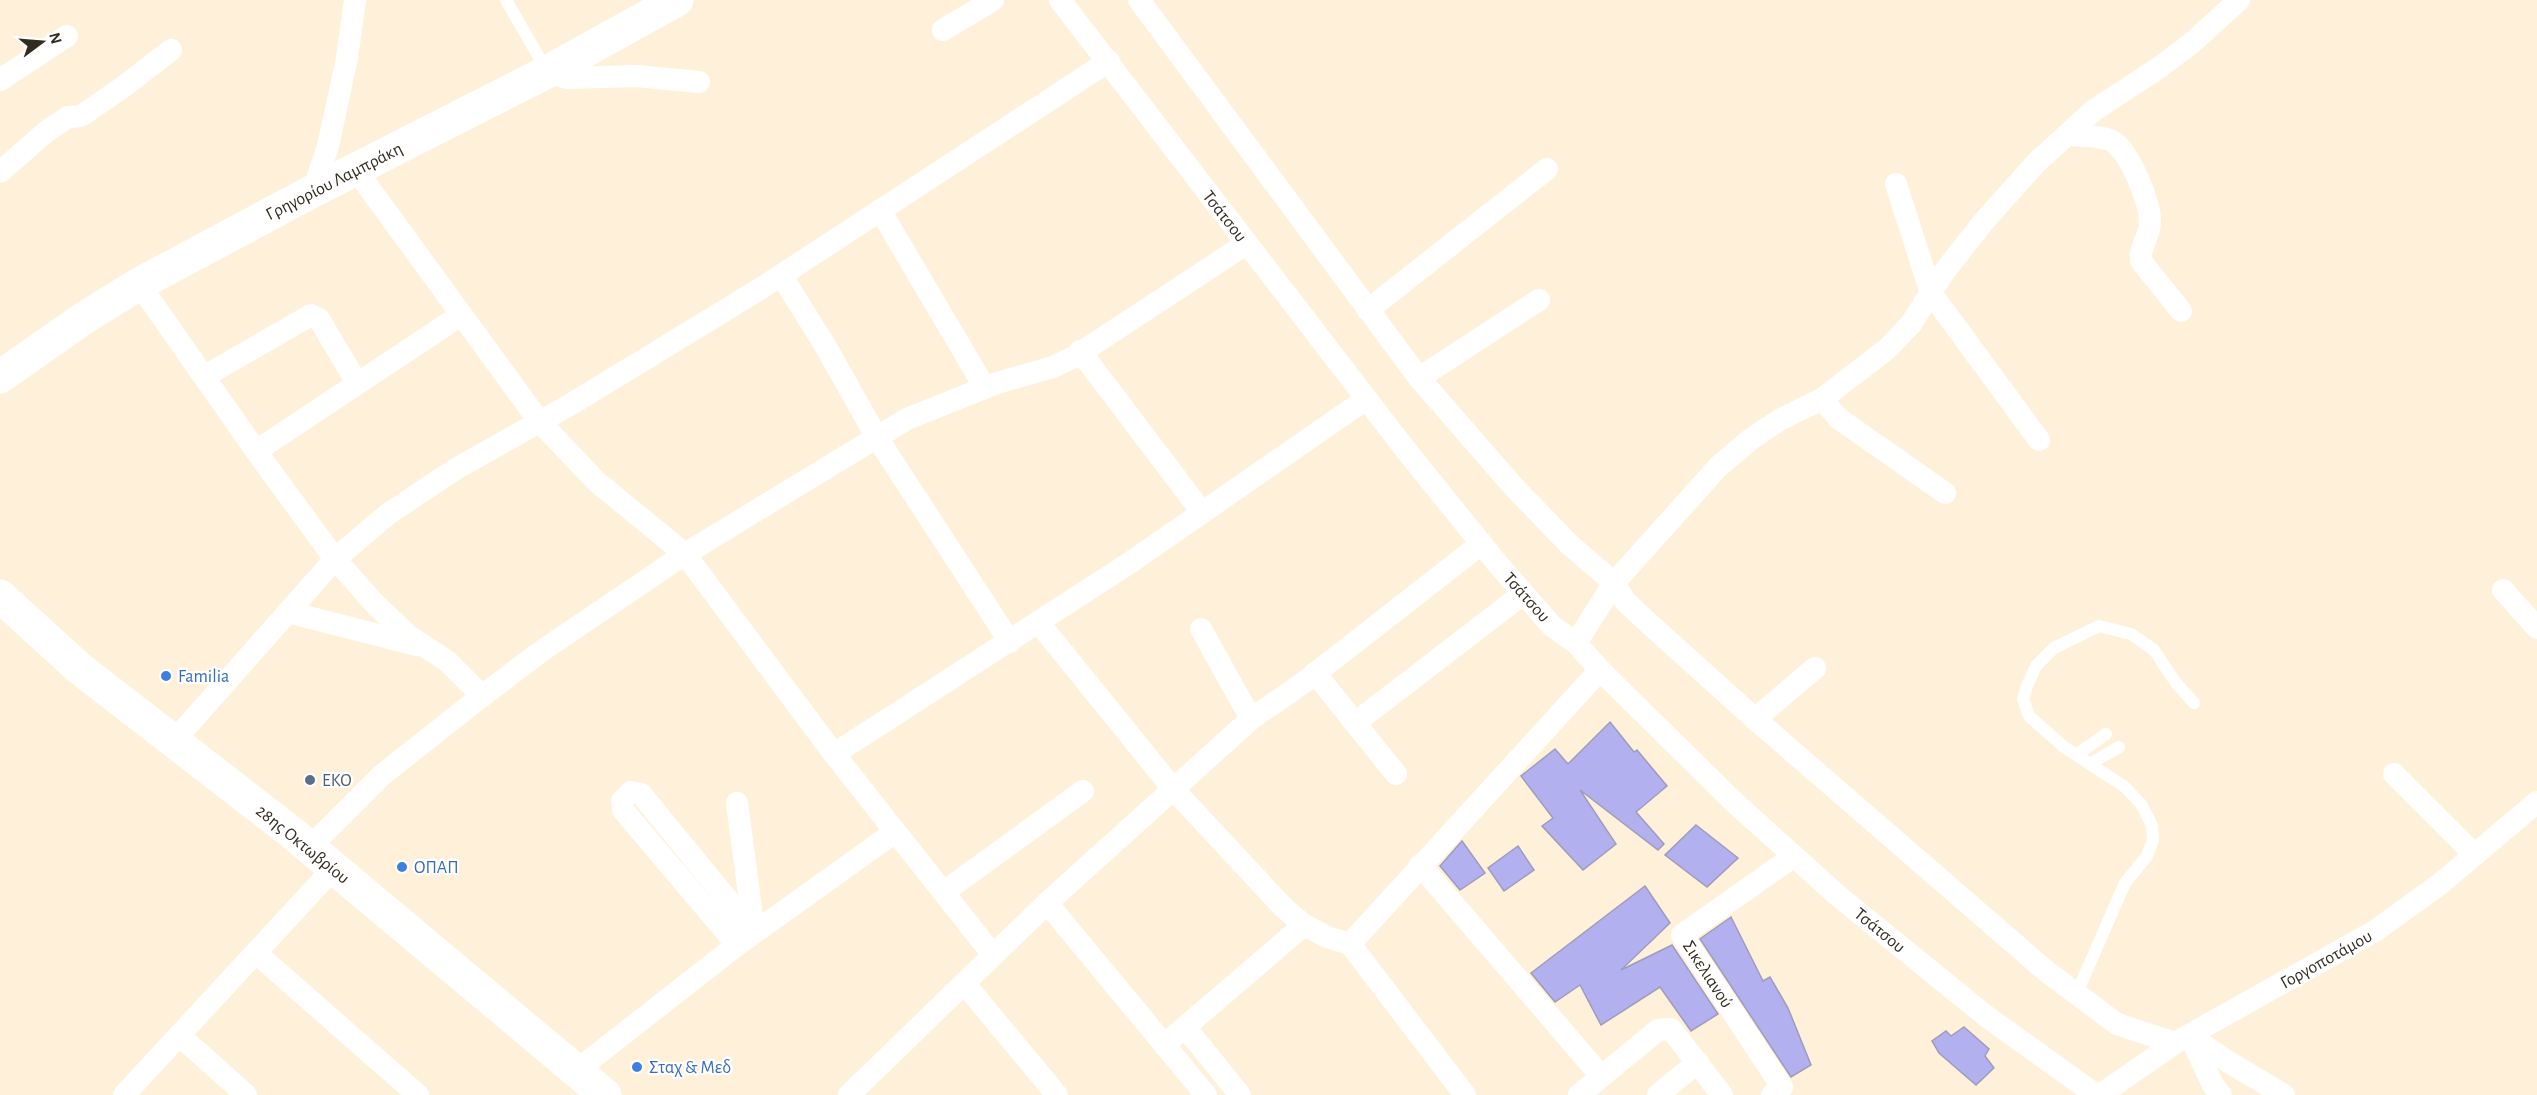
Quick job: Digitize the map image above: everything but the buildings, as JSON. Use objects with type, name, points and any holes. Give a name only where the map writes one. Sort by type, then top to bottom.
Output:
[{"type":"main road","name":"Γρηγορίου Λαμπράκη","points":[[0,377],[84,318],[139,284],[313,191],[547,72],[665,3]]},
{"type":"main road","name":"28ης Οκτωβρίου","points":[[0,596],[79,668],[309,848],[605,1095]]},
{"type":"street","points":[[313,191],[328,146],[347,58],[355,0]]},
{"type":"street","points":[[943,30],[993,0]]},
{"type":"street","name":"Τσάτσου","points":[[1060,0],[1366,399],[1481,544],[1552,626],[1576,643],[1600,670],[1734,802],[1836,895],[1986,1016],[2096,1095]]},
{"type":"street","points":[[1139,0],[1419,378],[1513,486],[1569,544],[1614,583],[1625,600],[1644,619],[1972,909],[2076,995],[2117,1024],[2182,1039],[2227,1061],[2284,1095]]},
{"type":"street","points":[[1152,0],[1158,26]]},
{"type":"street","points":[[1576,643],[1614,583],[1718,467],[1751,439],[1781,419],[1822,399],[1887,349],[1911,324],[1958,255],[2016,183],[2093,111],[2160,67],[2193,42],[2239,0]]},
{"type":"street","points":[[0,80],[67,36]]},
{"type":"street","points":[[0,172],[47,130],[68,117],[81,116],[171,50]]},
{"type":"street","points":[[173,742],[335,559],[388,514],[454,470],[539,422],[781,275],[1109,61]]},
{"type":"street","points":[[547,72],[567,78],[637,76],[699,82]]},
{"type":"street","points":[[2069,135],[2111,140],[2127,158],[2140,183],[2150,222],[2146,241],[2140,253],[2141,261],[2181,311]]},
{"type":"street","points":[[1368,310],[1546,169]]},
{"type":"street","points":[[356,170],[539,422],[597,482],[685,554],[834,754],[993,955]]},
{"type":"street","points":[[1896,184],[1931,293],[2039,440]]},
{"type":"street","points":[[880,210],[986,388]]},
{"type":"street","points":[[309,848],[382,775],[482,696],[543,651],[685,554],[907,419],[986,388],[1053,367],[1074,357],[1246,244]]},
{"type":"street","points":[[781,275],[826,347],[876,436],[1010,642]]},
{"type":"street","points":[[139,284],[335,559],[375,604],[409,636],[447,661],[482,696]]},
{"type":"street","points":[[1419,378],[1539,300]]},
{"type":"street","points":[[205,376],[311,315],[319,319],[357,383]]},
{"type":"street","points":[[256,451],[461,315]]},
{"type":"street","points":[[1080,351],[1201,512]]},
{"type":"street","points":[[834,754],[1131,562],[1366,399]]},
{"type":"street","points":[[1822,399],[1838,418],[1945,493]]},
{"type":"street","points":[[849,1095],[1047,903],[1251,719],[1315,673],[1481,544]]},
{"type":"street","points":[[2503,590],[2537,628]]},
{"type":"street","points":[[1355,723],[1523,594]]},
{"type":"street","points":[[288,612],[427,648]]},
{"type":"street","points":[[1039,623],[1174,790],[1283,906],[1304,926],[1327,937],[1350,944],[1465,1095]]},
{"type":"street","points":[[1201,629],[1251,719]]},
{"type":"street","points":[[1755,719],[1815,668]]},
{"type":"street","points":[[1350,944],[1600,670]]},
{"type":"street","points":[[1315,673],[1396,774]]},
{"type":"street","points":[[2394,774],[2475,855]]},
{"type":"street","points":[[944,892],[1083,791]]},
{"type":"street","points":[[631,792],[641,794],[745,939],[622,810],[622,801],[631,792]]},
{"type":"street","name":"Γοργοποτάμου","points":[[2100,1095],[2182,1039],[2375,931],[2475,855],[2537,802]]},
{"type":"street","points":[[737,803],[745,939]]},
{"type":"street","points":[[576,1071],[745,939],[895,832]]},
{"type":"street","name":"Σικελιανού","points":[[1772,1095],[1782,1088],[1682,935],[1794,856]]},
{"type":"street","points":[[1420,865],[1601,1076]]},
{"type":"street","points":[[124,1095],[333,869]]},
{"type":"street","points":[[1047,903],[1206,1095]]},
{"type":"street","points":[[1164,1045],[1304,926]]},
{"type":"street","points":[[256,953],[418,1095]]},
{"type":"street","points":[[964,983],[1057,1095]]},
{"type":"street","points":[[1185,1027],[1240,1095]]},
{"type":"street","points":[[1579,1095],[1658,1030],[1671,1029],[1722,1095]]},
{"type":"street","points":[[179,1035],[246,1095]]},
{"type":"street","points":[[2182,1039],[2221,1095]]},
{"type":"street","points":[[1658,1095],[1698,1062]]},
{"type":"street","points":[[2069,1095],[2088,1095]]},
{"type":"lane","points":[[506,0],[547,72]]},
{"type":"lane","points":[[2076,995],[2125,883],[2147,856],[2153,840],[2152,825],[2141,804],[2125,787],[2076,755],[2029,716],[2023,699],[2036,666],[2054,648],[2099,626],[2131,634],[2154,650],[2176,683],[2194,703]]},
{"type":"lane","points":[[2076,755],[2106,734]]},
{"type":"lane","points":[[2090,764],[2119,747]]},
{"type":"place","name":"Familia","points":[[166,676]]},
{"type":"place","name":"EKO","points":[[310,780]]},
{"type":"place","name":"ΟΠΑΠ","points":[[402,867]]},
{"type":"place","name":"Σταχ & Μεδ","points":[[637,1067]]}]
